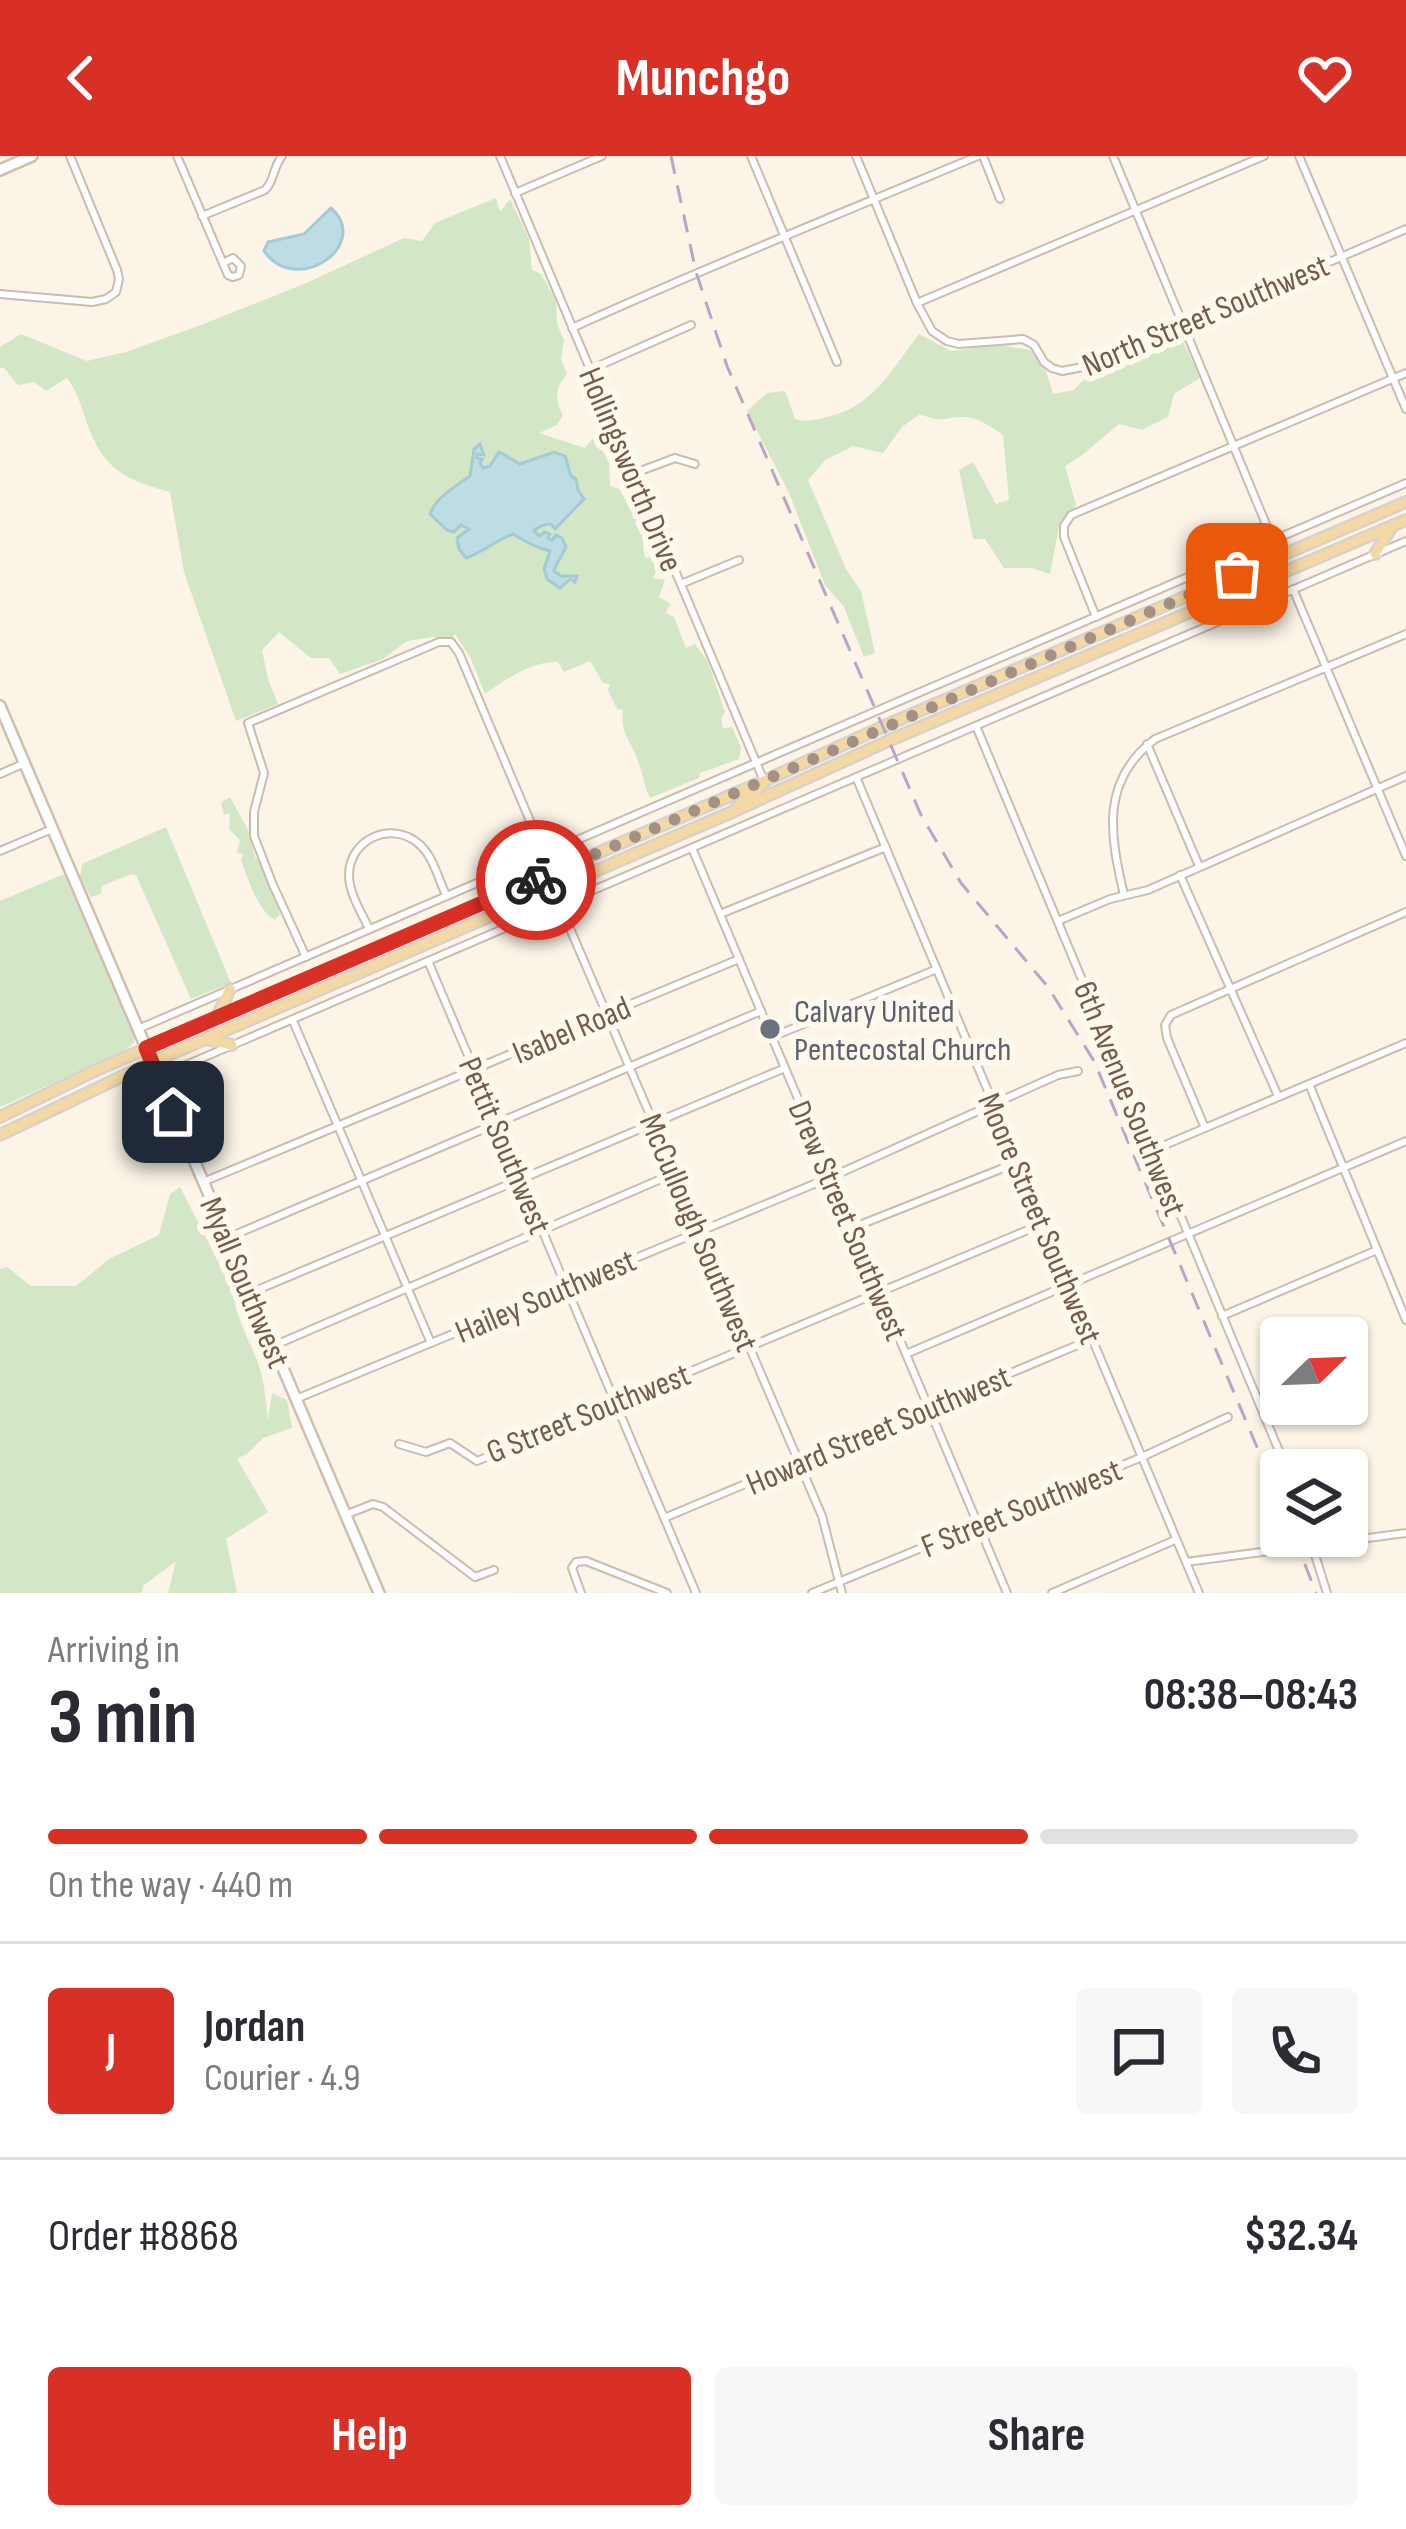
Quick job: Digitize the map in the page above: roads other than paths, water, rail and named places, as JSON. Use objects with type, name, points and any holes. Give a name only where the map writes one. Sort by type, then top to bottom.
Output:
[{"type":"main road","points":[[0,1117],[146,1048],[1406,502]]},
{"type":"main road","points":[[0,1135],[152,1062],[1406,520]]},
{"type":"main road","points":[[1375,554],[1391,526]]},
{"type":"main road","points":[[732,812],[763,787],[764,781]]},
{"type":"main road","points":[[485,880],[513,890]]},
{"type":"main road","points":[[216,1019],[230,989]]},
{"type":"main road","points":[[206,1039],[232,1046]]},
{"type":"street","points":[[0,170],[32,156]]},
{"type":"street","points":[[0,294],[92,302],[112,296],[118,286],[117,270],[70,156]]},
{"type":"street","points":[[177,156],[223,263]]},
{"type":"street","points":[[202,216],[265,190],[282,156]]},
{"type":"street","name":"Hollingsworth Drive","points":[[500,156],[764,781]]},
{"type":"street","points":[[515,193],[602,156]]},
{"type":"street","points":[[751,156],[837,362]]},
{"type":"street","points":[[856,156],[917,303],[1264,156]]},
{"type":"street","points":[[572,328],[980,156],[1000,200]]},
{"type":"street","points":[[1113,156],[1273,541]]},
{"type":"street","points":[[1298,156],[1406,410]]},
{"type":"street","name":"North Street Southwest","points":[[917,303],[926,322],[943,338],[959,344],[1023,339],[1034,345],[1048,365],[1062,371],[1088,366],[1406,229]]},
{"type":"street","points":[[589,370],[691,326]]},
{"type":"street","points":[[1096,617],[1066,542],[1064,526],[1071,515],[1406,374]]},
{"type":"street","points":[[635,473],[675,458],[695,464]]},
{"type":"street","points":[[138,1029],[1406,483]]},
{"type":"street","points":[[158,1077],[1406,541]]},
{"type":"street","points":[[681,584],[739,560]]},
{"type":"street","points":[[1293,590],[1406,856]]},
{"type":"street","points":[[1124,895],[1114,846],[1113,803],[1126,770],[1148,744],[1406,634]]},
{"type":"street","points":[[306,957],[261,858],[254,812],[264,773],[248,723],[444,640],[451,642],[544,854]]},
{"type":"street","name":"Myall Southwest","points":[[0,706],[379,1593]]},
{"type":"street","name":"6th Avenue Southwest","points":[[976,726],[1278,1449]]},
{"type":"street","points":[[1148,744],[1199,866]]},
{"type":"street","points":[[0,774],[25,763]]},
{"type":"street","points":[[1058,921],[1148,890],[1406,776]]},
{"type":"street","name":"Moore Street Southwest","points":[[856,777],[1199,1593]]},
{"type":"street","points":[[0,851],[52,829]]},
{"type":"street","points":[[369,929],[352,891],[350,874],[357,852],[375,836],[394,833],[417,842],[446,896]]},
{"type":"street","name":"Drew Street Southwest","points":[[692,848],[1007,1593]]},
{"type":"street","points":[[720,914],[886,848]]},
{"type":"street","name":"McCullough Southwest","points":[[547,875],[822,1516],[842,1593]]},
{"type":"street","points":[[1180,875],[1279,1097]]},
{"type":"street","points":[[1205,1128],[1168,1038],[1166,1025],[1171,1015],[1406,912]]},
{"type":"street","name":"Isabel Road","points":[[203,1182],[739,959]]},
{"type":"street","name":"Pettit Southwest","points":[[428,962],[696,1591]]},
{"type":"street","points":[[772,1037],[937,969]]},
{"type":"street","points":[[227,1238],[761,1011]]},
{"type":"street","points":[[293,1019],[430,1343]]},
{"type":"street","points":[[1153,1150],[1406,1043]]},
{"type":"street","points":[[250,1293],[785,1068]]},
{"type":"street","name":"Hailey Southwest","points":[[296,1399],[831,1177],[992,1103],[1078,1071]]},
{"type":"street","points":[[1309,1084],[1406,1320]]},
{"type":"street","points":[[906,1354],[1403,1142],[1406,1157]]},
{"type":"street","points":[[852,1228],[1018,1162]]},
{"type":"street","points":[[273,1346],[675,1173]]},
{"type":"street","name":"G Street Southwest","points":[[399,1444],[426,1452],[450,1443],[477,1460],[1044,1223]]},
{"type":"street","points":[[1222,1316],[1377,1250]]},
{"type":"street","name":"Howard Street Southwest","points":[[664,1518],[1092,1339]]},
{"type":"street","name":"F Street Southwest","points":[[812,1593],[1228,1417]]},
{"type":"street","points":[[345,1515],[373,1504],[383,1507],[475,1576],[494,1570]]},
{"type":"street","points":[[1368,1536],[1406,1533]]},
{"type":"street","points":[[1052,1593],[1177,1540]]},
{"type":"street","points":[[1186,1562],[1260,1549]]},
{"type":"street","points":[[1316,1557],[1327,1593]]},
{"type":"street","points":[[581,1593],[572,1568],[581,1561],[667,1593]]},
{"type":"street","points":[[1076,1582],[1081,1593]]},
{"type":"street","points":[[685,1593],[696,1591]]},
{"type":"water","points":[[331,208],[341,222],[342,237],[325,261],[294,269],[278,264],[264,251],[268,242],[304,234]]},
{"type":"water","points":[[480,444],[484,455],[477,454],[477,458],[482,459],[483,468],[499,452],[520,464],[554,452],[565,456],[584,499],[555,529],[551,524],[534,530],[539,536],[550,534],[552,540],[556,535],[562,538],[566,547],[554,571],[577,576],[575,582],[570,579],[560,588],[547,579],[544,569],[550,551],[513,534],[466,558],[457,538],[469,529],[461,525],[454,532],[447,530],[430,514],[441,498],[470,476],[474,449]]},
{"type":"railway","points":[[671,156],[696,272],[727,366],[921,815],[961,883],[1048,987],[1094,1061],[1260,1454]]},
{"type":"railway","points":[[1302,1557],[1316,1593]]},
{"type":"place","name":"Calvary United Pentecostal Church","points":[[770,1029]]}]
